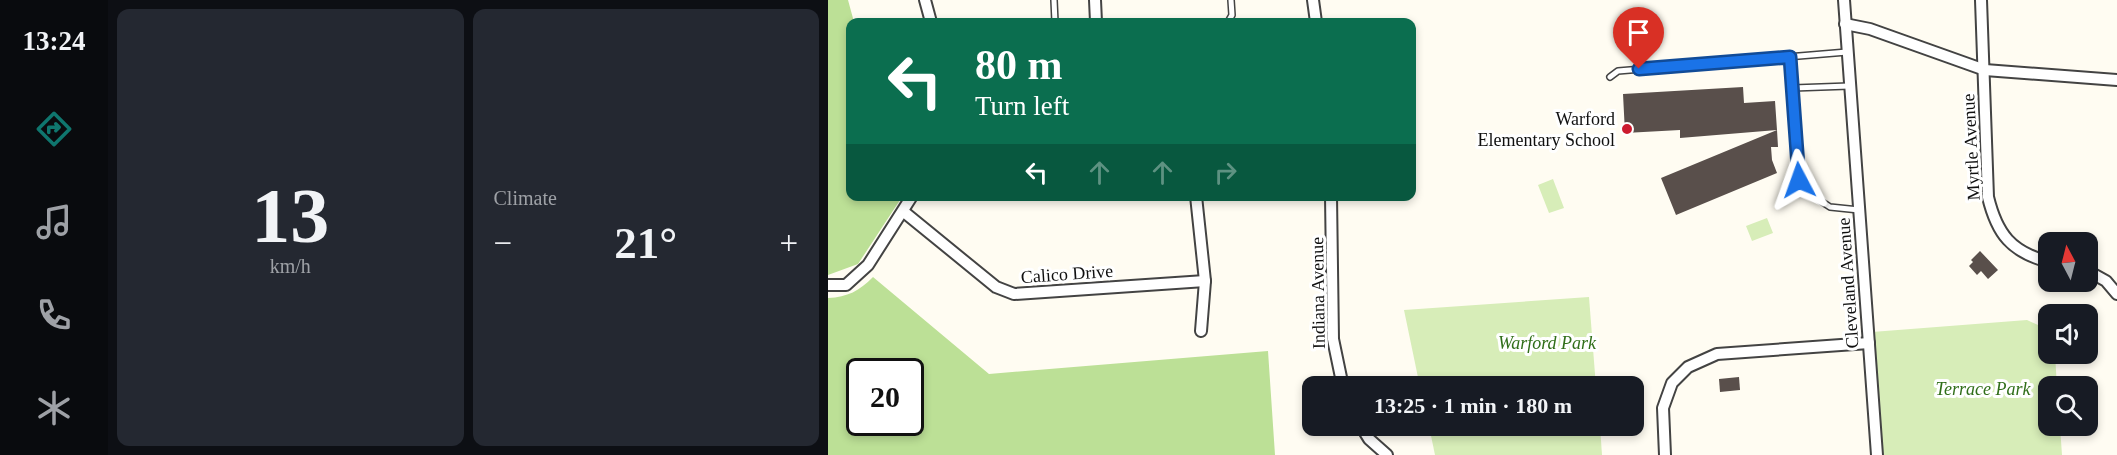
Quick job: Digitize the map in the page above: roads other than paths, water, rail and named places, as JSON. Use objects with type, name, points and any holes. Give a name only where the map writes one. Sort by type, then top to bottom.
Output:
[{"type":"street","points":[[925,0],[930,18]]},
{"type":"street","points":[[1096,0],[1096,18]]},
{"type":"street","points":[[1314,0],[1316,18]]},
{"type":"street","name":"Cleveland Avenue","points":[[1844,0],[1877,455]]},
{"type":"street","name":"Myrtle Avenue","points":[[1981,0],[1988,197],[1993,219],[2005,238],[2022,253],[2038,258]]},
{"type":"street","points":[[1845,24],[1870,29],[1985,70],[2117,80]]},
{"type":"street","points":[[828,285],[846,285],[868,265],[910,201]]},
{"type":"street","points":[[1197,201],[1205,281],[1201,331]]},
{"type":"street","name":"Indiana Avenue","points":[[1331,201],[1333,339],[1341,376]]},
{"type":"street","name":"Calico Drive","points":[[904,212],[996,287],[1014,294],[1205,281]]},
{"type":"street","points":[[2098,277],[2106,281],[2117,294]]},
{"type":"street","points":[[1665,455],[1663,408],[1672,383],[1688,367],[1717,354],[1869,343]]},
{"type":"street","points":[[1367,436],[1385,454]]},
{"type":"lane","points":[[1054,0],[1055,18]]},
{"type":"lane","points":[[1230,18],[1231,0]]},
{"type":"lane","points":[[1610,77],[1618,70],[1847,52]]},
{"type":"lane","points":[[1790,57],[1799,180],[1810,194],[1830,207],[1859,210]]},
{"type":"lane","points":[[1793,88],[1850,86]]},
{"type":"place","name":"Warford Elementary School","points":[[1627,129]]},
{"type":"park label","name":"Warford Park","points":[[1547,343]]},
{"type":"park label","name":"Terrace Park","points":[[1983,389]]}]
